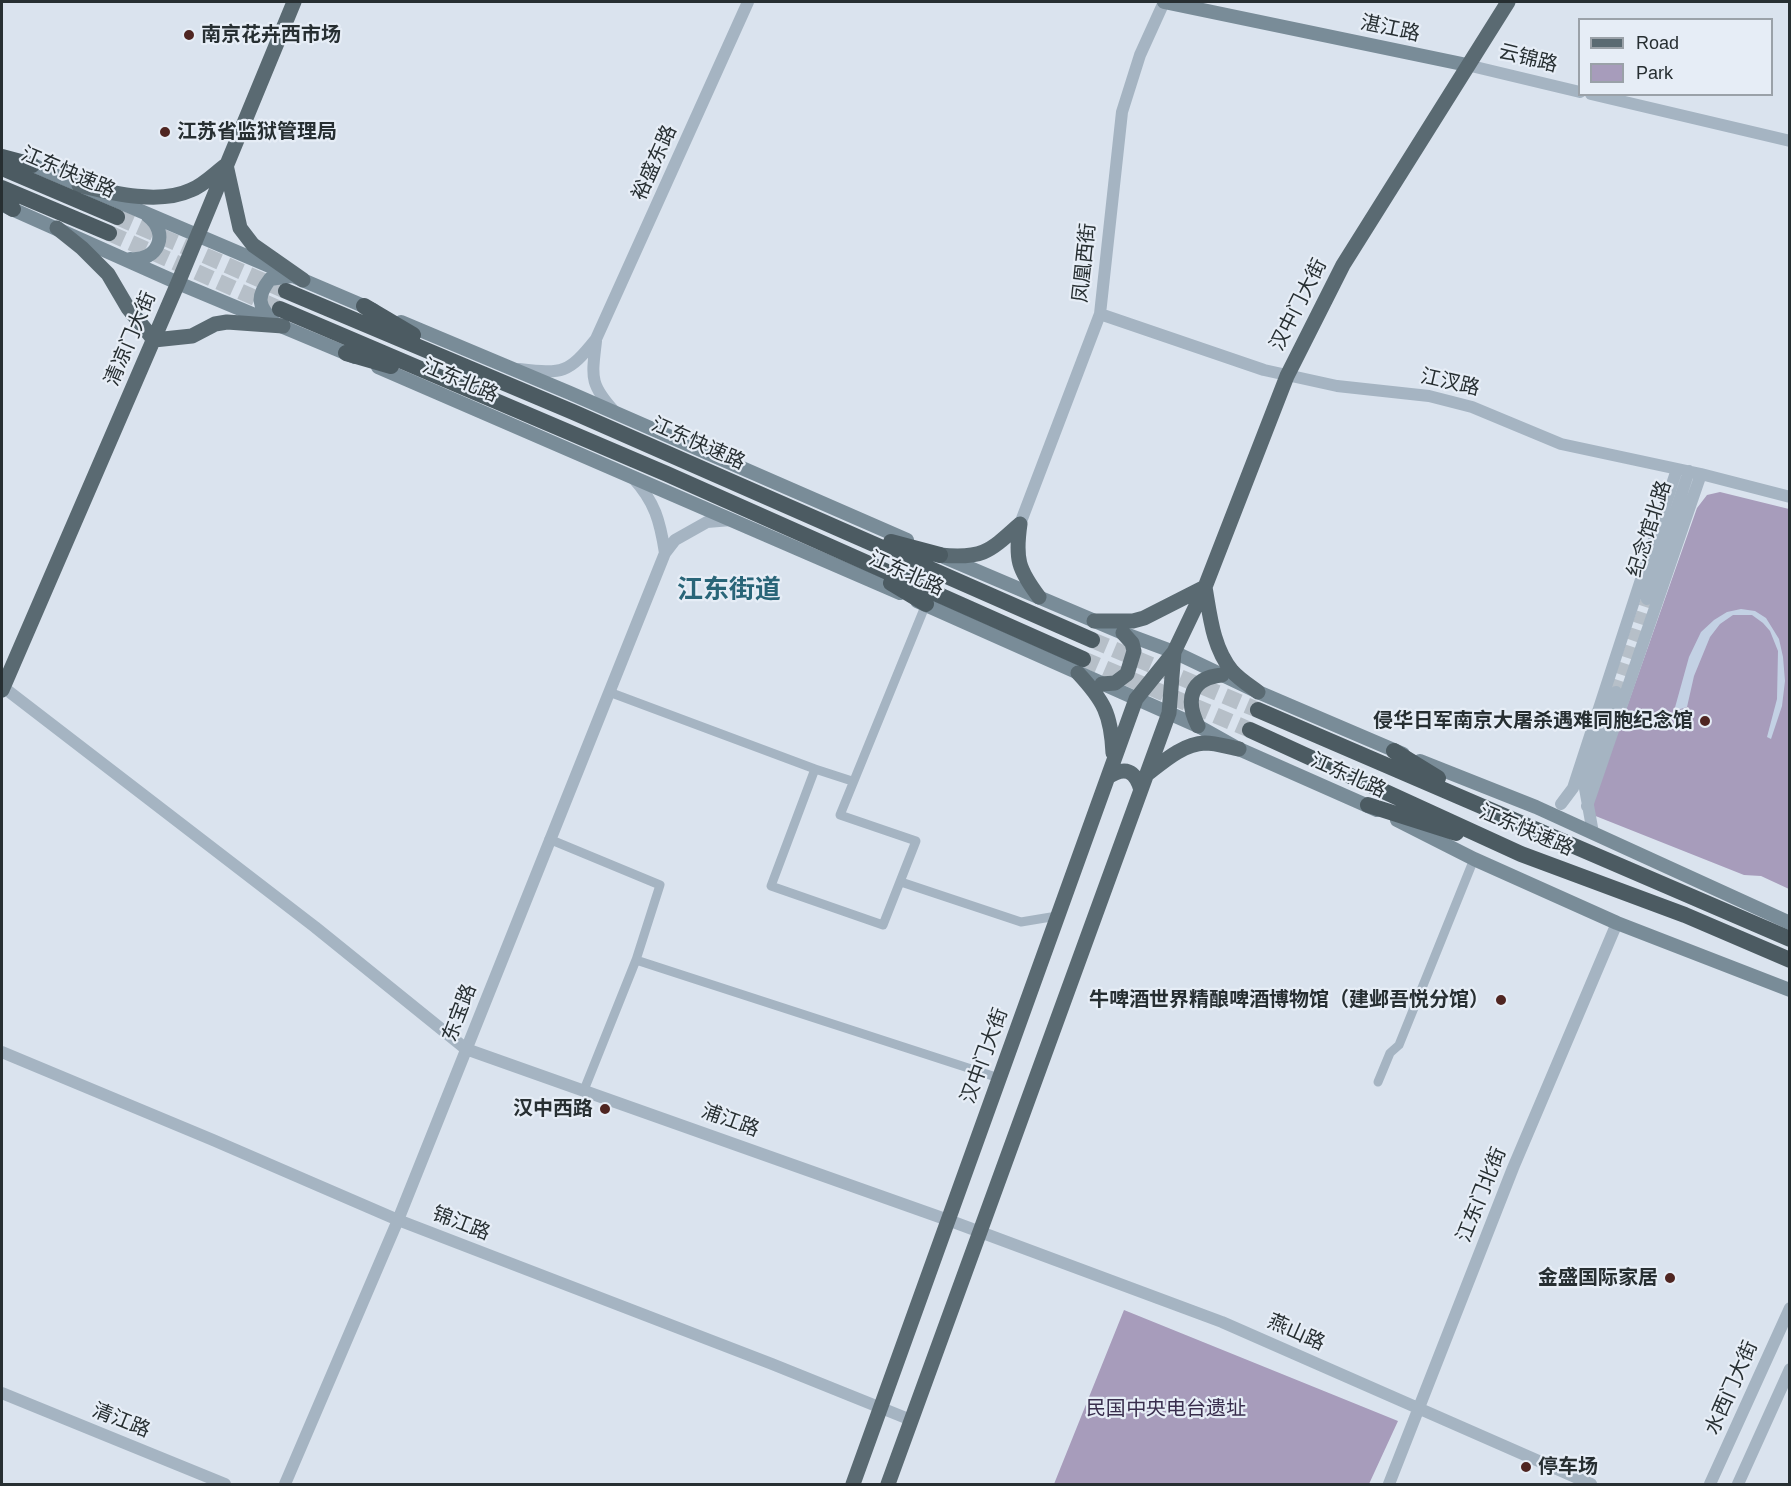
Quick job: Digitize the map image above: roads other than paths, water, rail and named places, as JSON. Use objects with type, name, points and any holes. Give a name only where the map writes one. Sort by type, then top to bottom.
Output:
[{"type":"highway","points":[[2,157],[32,165]]},
{"type":"highway","name":"江东快速路","points":[[2,168],[117,217]]},
{"type":"highway","name":"江东快速路","points":[[2,188],[109,233]]},
{"type":"highway","name":"江东快速路","points":[[294,282],[462,365],[1092,640]]},
{"type":"highway","points":[[364,306],[462,365]]},
{"type":"highway","name":"江东快速路","points":[[279,320],[456,384],[834,548],[1081,666]]},
{"type":"highway","points":[[346,353],[456,384]]},
{"type":"highway","points":[[843,530],[940,555]]},
{"type":"highway","points":[[834,548],[926,604]]},
{"type":"highway","name":"江东快速路","points":[[1257,710],[1790,939]]},
{"type":"highway","name":"江东快速路","points":[[1250,730],[1521,854],[1685,915],[1790,960]]},
{"type":"highway","points":[[1394,751],[1488,809]]},
{"type":"highway","points":[[1368,805],[1521,854]]},
{"type":"main road","name":"清凉门大街","points":[[2,689],[199,235],[294,2]]},
{"type":"main road","name":"湛江路","points":[[1164,2],[1467,65]]},
{"type":"main road","name":"汉中门大街","points":[[854,1485],[1136,699],[1174,652],[1205,587],[1287,376],[1343,265],[1508,2]]},
{"type":"main road","name":"江东北路","points":[[2,152],[199,235],[294,282],[364,306],[1094,621],[1174,652],[1258,692],[1394,751],[1536,807],[1790,922]]},
{"type":"main road","points":[[79,185],[129,196],[177,195],[193,189],[226,165],[240,228],[253,245],[294,282]]},
{"type":"main road","name":"江东北路","points":[[5,205],[178,283],[279,320],[346,353],[926,604],[1081,666],[1102,684],[1368,805],[1474,860],[1617,923],[1790,990]]},
{"type":"main road","points":[[125,258],[140,260],[149,256],[160,239],[156,222],[144,213]]},
{"type":"main road","points":[[57,228],[82,248],[108,274],[128,308],[154,340],[192,336],[215,324],[227,322],[279,320]]},
{"type":"main road","points":[[279,320],[261,306],[261,294],[270,279],[279,276],[294,282]]},
{"type":"main road","points":[[940,555],[977,556],[989,551],[1020,524]]},
{"type":"main road","points":[[1020,524],[1017,553],[1021,572],[1039,597]]},
{"type":"main road","points":[[1094,621],[1139,620],[1205,587],[1220,653],[1233,673],[1258,692]]},
{"type":"main road","points":[[1102,684],[1120,681],[1127,674],[1133,661],[1132,643],[1123,633]]},
{"type":"main road","name":"汉中门大街","points":[[888,1485],[1169,713],[1174,652]]},
{"type":"main road","points":[[1081,666],[1107,714],[1112,734],[1113,762]]},
{"type":"main road","points":[[1198,726],[1190,705],[1194,687],[1204,679],[1222,675]]},
{"type":"main road","points":[[1108,777],[1123,770],[1134,774],[1138,781],[1143,783],[1171,756],[1187,747],[1205,743],[1239,748]]},
{"type":"street","name":"裕盛东路","points":[[510,368],[547,372],[565,370],[579,361],[596,339],[748,2]]},
{"type":"street","name":"凤凰西街","points":[[1020,524],[1100,314],[1122,112],[1140,55],[1164,2]]},
{"type":"street","name":"云锦路","points":[[1467,65],[1578,92]]},
{"type":"street","points":[[1599,96],[1790,141]]},
{"type":"street","name":"江汊路","points":[[1100,314],[1264,370],[1337,386],[1429,396],[1472,407],[1561,444],[1689,471],[1790,497]]},
{"type":"street","name":"裕盛东路","points":[[596,339],[594,382],[599,394],[617,414]]},
{"type":"street","points":[[1560,804],[1573,788],[1633,604],[1689,471]]},
{"type":"street","name":"纪念馆北路","points":[[1621,690],[1645,637],[1651,604],[1689,471]]},
{"type":"street","points":[[628,474],[646,492],[657,515],[664,552]]},
{"type":"street","points":[[664,552],[675,540],[707,522],[731,520]]},
{"type":"street","name":"东宝路","points":[[285,1485],[398,1220],[664,552]]},
{"type":"street","points":[[815,769],[771,886],[883,925],[916,841],[840,815],[926,604]]},
{"type":"street","points":[[1633,604],[1636,612],[1646,615],[1651,604]]},
{"type":"street","points":[[1624,631],[1631,626],[1638,626],[1643,630],[1645,637]]},
{"type":"street","points":[[1617,652],[1621,666],[1629,668],[1636,661]]},
{"type":"street","points":[[1536,807],[1560,804],[1584,783],[1626,681],[1620,676],[1608,680]]},
{"type":"street","name":"浦江路","points":[[2,689],[315,927],[466,1049],[980,1231]]},
{"type":"street","points":[[1587,806],[1621,690]]},
{"type":"street","points":[[609,692],[852,781]]},
{"type":"street","points":[[1584,783],[1593,833]]},
{"type":"street","points":[[549,839],[660,885],[636,960],[584,1090]]},
{"type":"street","points":[[1378,1082],[1390,1053],[1399,1045],[1474,860]]},
{"type":"street","points":[[901,882],[1021,922],[1058,916]]},
{"type":"street","name":"江东门北街","points":[[1389,1485],[1513,1168],[1617,923]]},
{"type":"street","points":[[636,960],[999,1078]]},
{"type":"street","name":"锦江路","points":[[2,1052],[398,1220],[911,1420]]},
{"type":"street","name":"燕山路","points":[[980,1231],[1222,1322],[1591,1485]]},
{"type":"street","name":"水西门大街","points":[[1710,1485],[1790,1308]]},
{"type":"street","points":[[1738,1485],[1790,1369]]},
{"type":"street","name":"清江路","points":[[2,1393],[225,1485]]},
{"type":"tunnel","points":[[117,217],[286,291]]},
{"type":"tunnel","points":[[109,233],[280,309]]},
{"type":"tunnel","points":[[1616,692],[1647,599]]},
{"type":"tunnel","points":[[1092,640],[1258,710]]},
{"type":"tunnel","points":[[1083,659],[1250,730]]},
{"type":"place","name":"南京花卉西市场","points":[[189,35]]},
{"type":"place","name":"江苏省监狱管理局","points":[[165,132]]},
{"type":"place","name":"侵华日军南京大屠杀遇难同胞纪念馆","points":[[1705,721]]},
{"type":"place","name":"牛啤酒世界精酿啤酒博物馆（建邺吾悦分馆）","points":[[1501,1000]]},
{"type":"place","name":"汉中西路","points":[[605,1109]]},
{"type":"place","name":"金盛国际家居","points":[[1670,1278]]},
{"type":"place","name":"停车场","points":[[1526,1467]]},
{"type":"district","name":"江东街道","points":[[729,591]]},
{"type":"park label","name":"民国中央电台遗址","points":[[1166,1409]]}]
